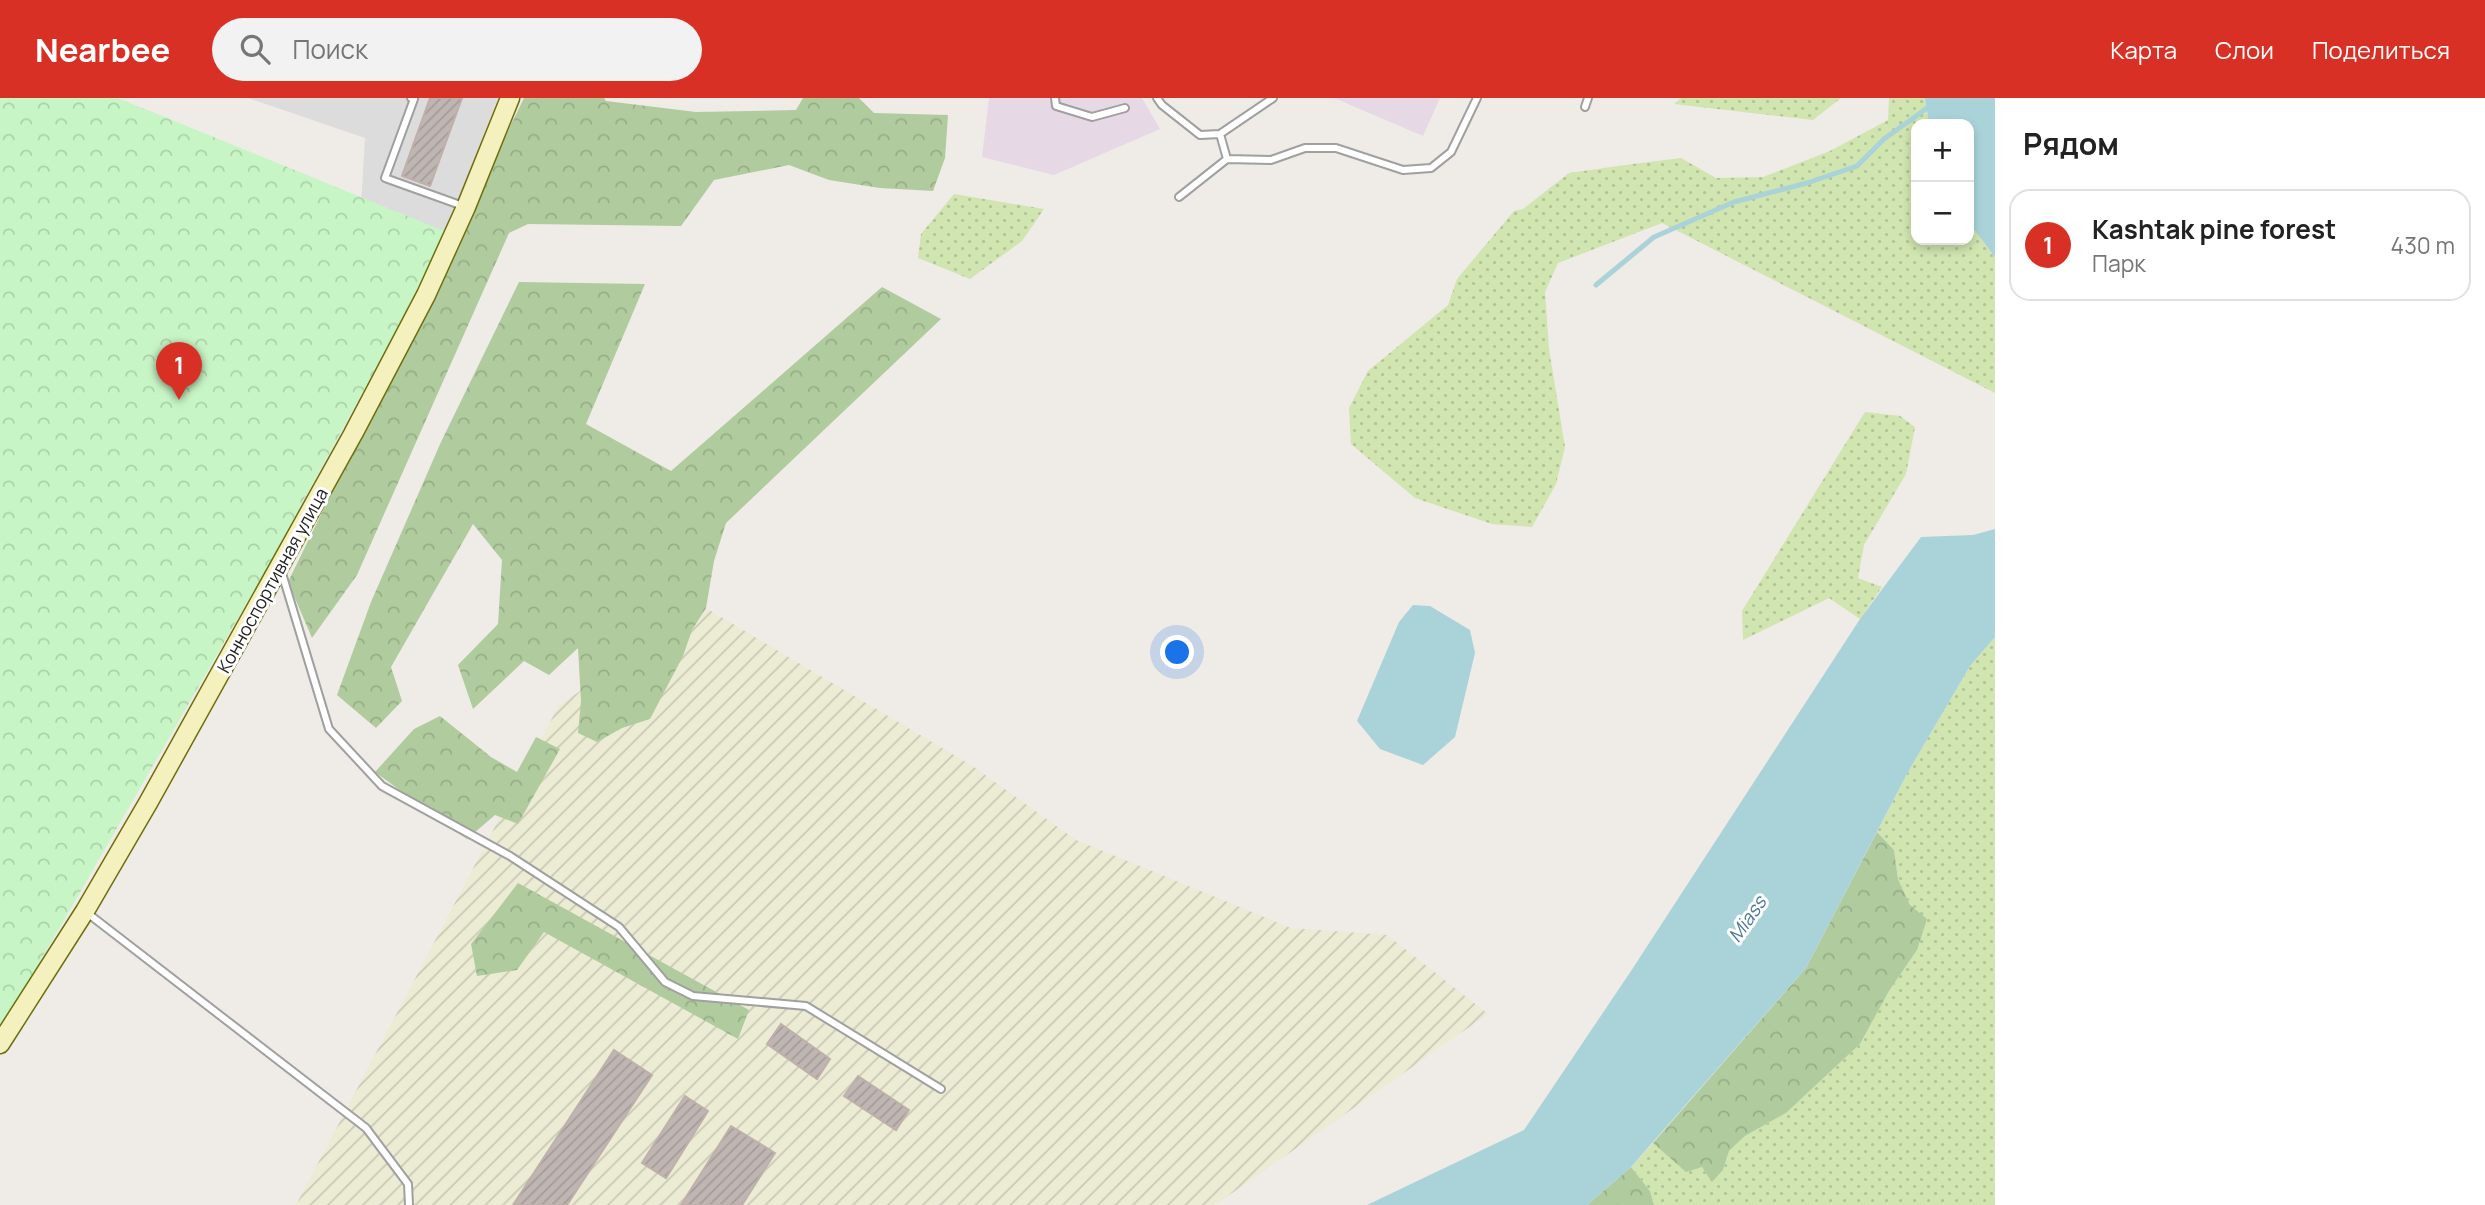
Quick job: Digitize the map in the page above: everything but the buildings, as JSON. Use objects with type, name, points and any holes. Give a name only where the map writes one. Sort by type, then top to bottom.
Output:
[{"type":"main road","name":"Конноспортивная улица","points":[[0,1044],[85,911],[148,803],[353,434],[426,295],[467,207],[510,98]]},
{"type":"lane","points":[[411,98],[414,99],[385,178],[467,207]]},
{"type":"lane","points":[[1055,98],[1056,106],[1093,117],[1125,108]]},
{"type":"lane","points":[[1157,98],[1200,135],[1220,134],[1273,98]]},
{"type":"lane","points":[[1179,197],[1227,159],[1271,160],[1305,148],[1336,148],[1403,170],[1431,168],[1451,152],[1477,98]]},
{"type":"lane","points":[[1585,107],[1588,98]]},
{"type":"lane","points":[[1220,134],[1227,159]]},
{"type":"lane","points":[[280,565],[329,729],[382,786],[510,856],[619,927],[665,982],[693,996],[806,1006],[941,1089]]},
{"type":"lane","points":[[85,911],[366,1128],[408,1184],[409,1205]]},
{"type":"shaded area","points":[[248,98],[498,98],[449,222],[415,281],[358,257],[365,138]]},
{"type":"shaded area","points":[[989,98],[1142,98],[1160,129],[1054,175],[982,157]]},
{"type":"shaded area","points":[[1334,98],[1440,98],[1423,136]]},
{"type":"green space","points":[[0,98],[118,98],[449,233],[268,566],[0,1031]]},
{"type":"green space","points":[[524,98],[604,98],[606,101],[696,112],[796,110],[803,98],[859,98],[874,113],[948,115],[945,158],[933,191],[880,188],[829,180],[789,165],[714,180],[681,226],[528,224],[509,233],[357,575],[312,638],[288,582]]},
{"type":"green space","points":[[1681,98],[1841,98],[1813,120],[1674,104]]},
{"type":"green space","points":[[1889,98],[1925,98],[1928,119],[1911,119],[1911,245],[1974,245],[1974,230],[1995,257],[1995,393],[1662,223],[1558,263],[1545,292],[1549,349],[1565,447],[1556,484],[1532,527],[1492,524],[1415,498],[1351,444],[1349,408],[1368,371],[1448,305],[1457,279],[1514,211],[1523,209],[1569,173],[1681,158],[1716,178],[1763,177],[1830,151],[1888,120]]},
{"type":"green space","points":[[954,194],[1044,209],[1022,241],[970,279],[918,258],[921,234]]},
{"type":"green space","points":[[519,282],[645,284],[586,424],[671,471],[882,287],[941,319],[726,523],[714,561],[706,608],[692,630],[683,656],[650,719],[622,728],[597,742],[578,733],[581,701],[578,648],[549,675],[524,661],[473,709],[458,665],[498,624],[502,560],[473,524],[391,667],[402,701],[376,728],[337,695],[371,602],[441,442]]},
{"type":"green space","points":[[1865,412],[1900,416],[1915,427],[1906,474],[1864,545],[1858,578],[1882,587],[1860,619],[1829,598],[1743,640],[1742,611]]},
{"type":"green space","points":[[706,608],[974,767],[1076,840],[1291,928],[1387,935],[1488,1014],[1215,1205],[296,1205],[559,705]]},
{"type":"green space","points":[[1995,637],[1995,1205],[1654,1205],[1650,1191],[1631,1167],[1653,1143],[1686,1171],[1702,1167],[1712,1181],[1723,1170],[1729,1151],[1745,1136],[1786,1113],[1860,1044],[1889,991],[1917,950],[1910,905],[1898,879],[1894,850],[1877,832],[1908,772],[1970,666]]},
{"type":"green space","points":[[440,716],[491,757],[517,772],[536,737],[560,749],[518,824],[495,815],[467,839],[375,772],[414,729]]},
{"type":"green space","points":[[1877,832],[1894,850],[1898,879],[1910,905],[1927,919],[1917,950],[1889,991],[1860,1044],[1786,1113],[1745,1136],[1729,1151],[1723,1170],[1712,1182],[1702,1167],[1686,1172],[1653,1143],[1806,968]]},
{"type":"green space","points":[[518,883],[749,1010],[738,1039],[544,932],[517,970],[477,976],[471,944]]},
{"type":"green space","points":[[1631,1167],[1650,1191],[1654,1205],[1587,1205]]},
{"type":"water","points":[[1925,98],[1995,98],[1995,257],[1974,230],[1974,119],[1928,119]]},
{"type":"water","name":"Miass","points":[[1995,529],[1995,637],[1970,666],[1908,772],[1806,968],[1631,1167],[1587,1205],[1367,1205],[1524,1130],[1860,619],[1921,537],[1973,535]]},
{"type":"water","points":[[1413,605],[1430,606],[1470,630],[1475,653],[1455,737],[1423,765],[1380,749],[1357,721],[1399,622]]},
{"type":"waterway","points":[[1596,285],[1654,237],[1734,202],[1807,183],[1857,166],[1884,139],[1941,98]]},
{"type":"place","name":"Kashtak pine forest","points":[[179,400]]}]
